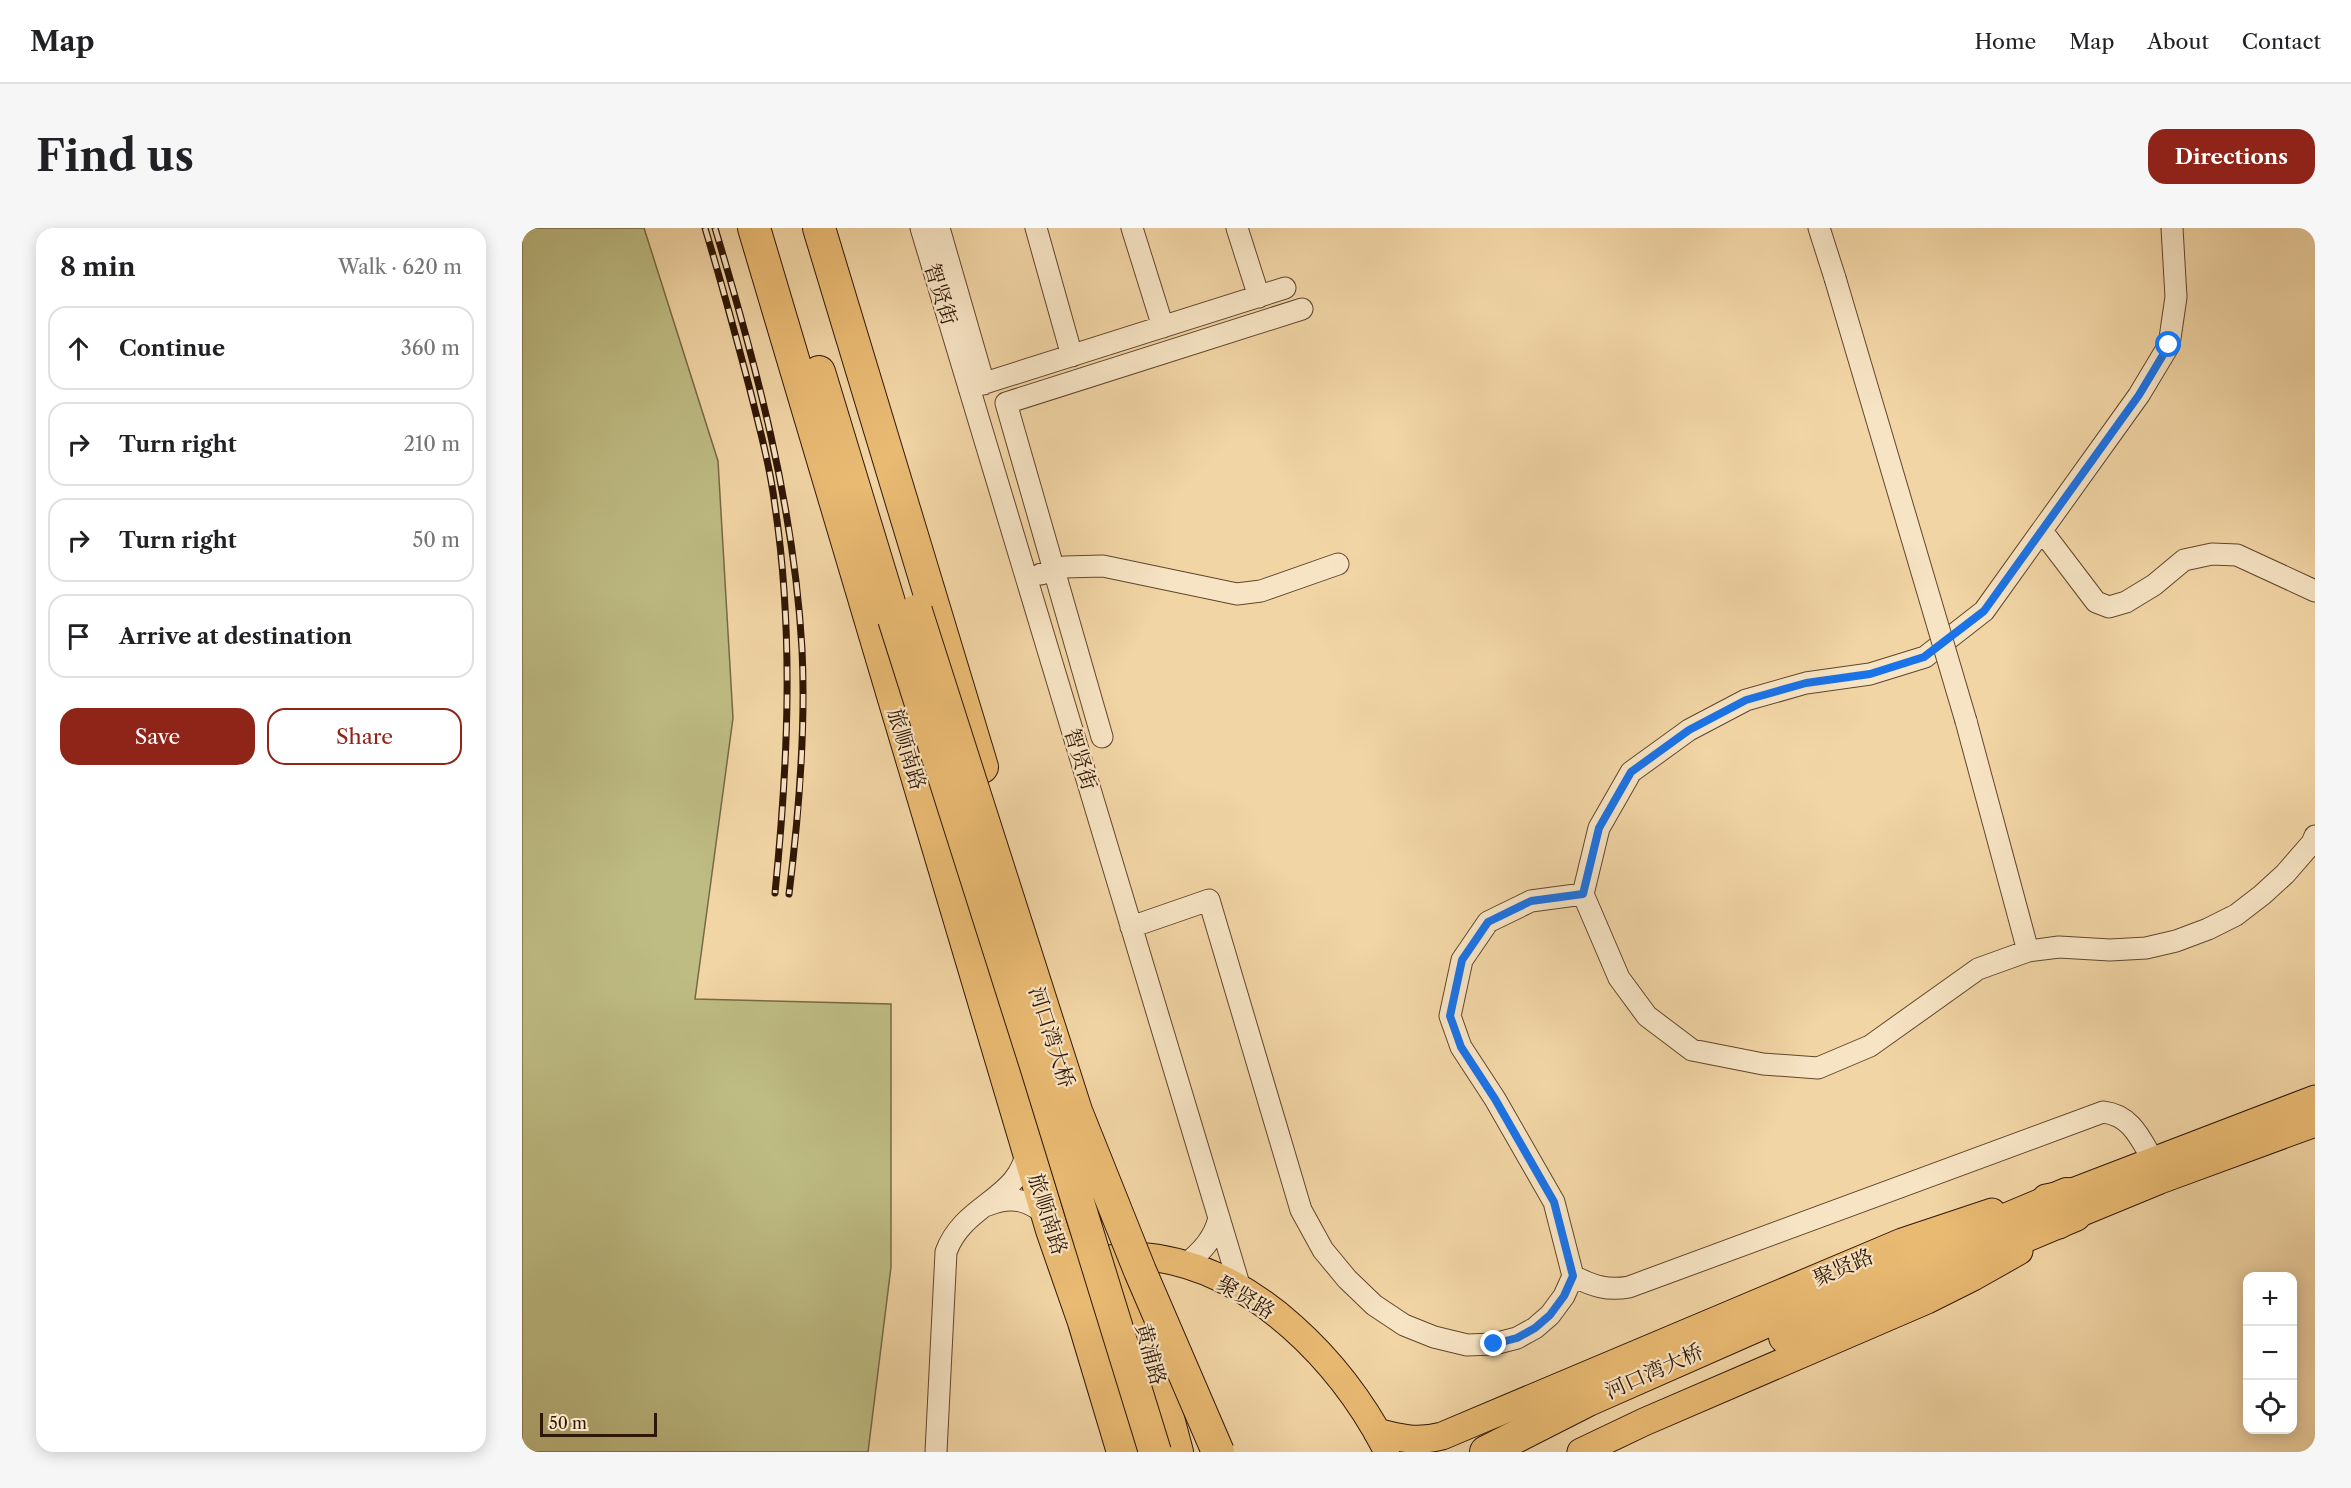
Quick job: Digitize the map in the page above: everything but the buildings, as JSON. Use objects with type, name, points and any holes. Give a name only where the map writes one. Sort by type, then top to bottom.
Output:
[{"type":"highway","name":"旅顺南路","points":[[754,228],[1065,1269]]},
{"type":"highway","points":[[774,228],[905,615]]},
{"type":"highway","points":[[796,228],[905,615]]},
{"type":"highway","points":[[819,228],[1040,963],[1124,1257]]},
{"type":"highway","name":"河口湾大桥","points":[[905,615],[1037,1069],[1155,1452]]},
{"type":"highway","name":"河口湾大桥","points":[[905,615],[1076,1111],[1140,1271],[1218,1452]]},
{"type":"highway","name":"河口湾大桥","points":[[1530,1452],[1632,1392],[1830,1305],[2071,1204]]},
{"type":"highway","name":"黄浦路","points":[[1124,1257],[1177,1452]]},
{"type":"highway","points":[[1065,1269],[1123,1452]]},
{"type":"highway","name":"河口湾大桥","points":[[1486,1452],[1553,1416],[1632,1392]]},
{"type":"main road","name":"聚贤路","points":[[1581,1452],[1644,1422],[1973,1278],[2025,1248],[2071,1204],[2153,1160],[2315,1099]]},
{"type":"main road","name":"聚贤路","points":[[1065,1269],[1094,1261],[1124,1257],[1156,1258],[1185,1265],[1241,1291],[1273,1311],[1333,1366],[1383,1442],[1426,1440],[1440,1444],[1902,1242],[1966,1220],[2071,1204],[2160,1180],[2315,1123]]},
{"type":"street","name":"智贤街","points":[[921,228],[976,386],[1026,578],[1241,1291]]},
{"type":"street","points":[[939,228],[976,386],[1285,288]]},
{"type":"street","points":[[1036,228],[1072,356]]},
{"type":"street","points":[[1132,228],[1163,327]]},
{"type":"street","points":[[1237,228],[1259,297]]},
{"type":"street","points":[[1819,228],[1966,721],[2028,951]]},
{"type":"street","points":[[2172,228],[2176,297],[2169,345],[2139,395],[1984,611],[1924,657],[1870,674],[1806,683],[1746,700],[1689,730],[1631,772],[1599,828],[1583,894],[1619,978],[1647,1016],[1692,1050],[1763,1064],[1818,1068],[1870,1047],[1978,969],[2028,951],[2059,947],[2110,950],[2146,948],[2208,929],[2236,915],[2262,895],[2285,874],[2314,841]]},
{"type":"street","points":[[1102,737],[1006,403],[1302,309]]},
{"type":"street","points":[[2042,531],[2096,602],[2109,607],[2126,602],[2154,585],[2184,560],[2212,554],[2237,555],[2315,591]]},
{"type":"street","points":[[1026,578],[1064,567],[1103,566],[1237,594],[1261,591],[1338,564]]},
{"type":"street","points":[[1131,927],[1209,900],[1301,1210],[1323,1250],[1347,1280],[1374,1305],[1404,1325],[1434,1337],[1467,1345],[1494,1344],[1517,1338],[1535,1328],[1550,1315],[1564,1296],[1573,1276],[1554,1202],[1495,1099],[1461,1047],[1450,1016],[1462,960],[1488,922],[1531,901],[1583,894]]},
{"type":"street","points":[[1573,1276],[1599,1288],[1615,1290],[1629,1287],[2103,1112],[2115,1113],[2126,1119],[2153,1160]]},
{"type":"street","points":[[936,1452],[946,1252],[958,1228],[1011,1185],[1025,1161],[1027,1147]]},
{"type":"street","points":[[982,1207],[1011,1198],[1036,1206],[1048,1217]]},
{"type":"street","points":[[1185,1265],[1211,1238],[1219,1218]]},
{"type":"shaded area","points":[[522,228],[644,228],[718,461],[733,718],[695,999],[891,1004],[891,1267],[868,1452],[522,1452]]},
{"type":"railway","points":[[705,228],[764,446],[773,491],[781,554],[787,651],[787,699],[783,796],[775,893]]},
{"type":"railway","points":[[715,228],[745,331],[771,436],[782,489],[798,595],[803,680],[802,741],[799,803],[789,894]]},
{"type":"route","points":[[1494,1344],[1517,1338],[1535,1328],[1550,1315],[1564,1296],[1573,1276],[1554,1202],[1495,1099],[1461,1047],[1450,1016],[1462,960],[1488,922],[1531,901],[1583,894],[1599,828],[1631,772],[1689,730],[1746,700],[1806,683],[1870,674],[1924,657],[1984,611],[2139,395],[2169,345]]}]
